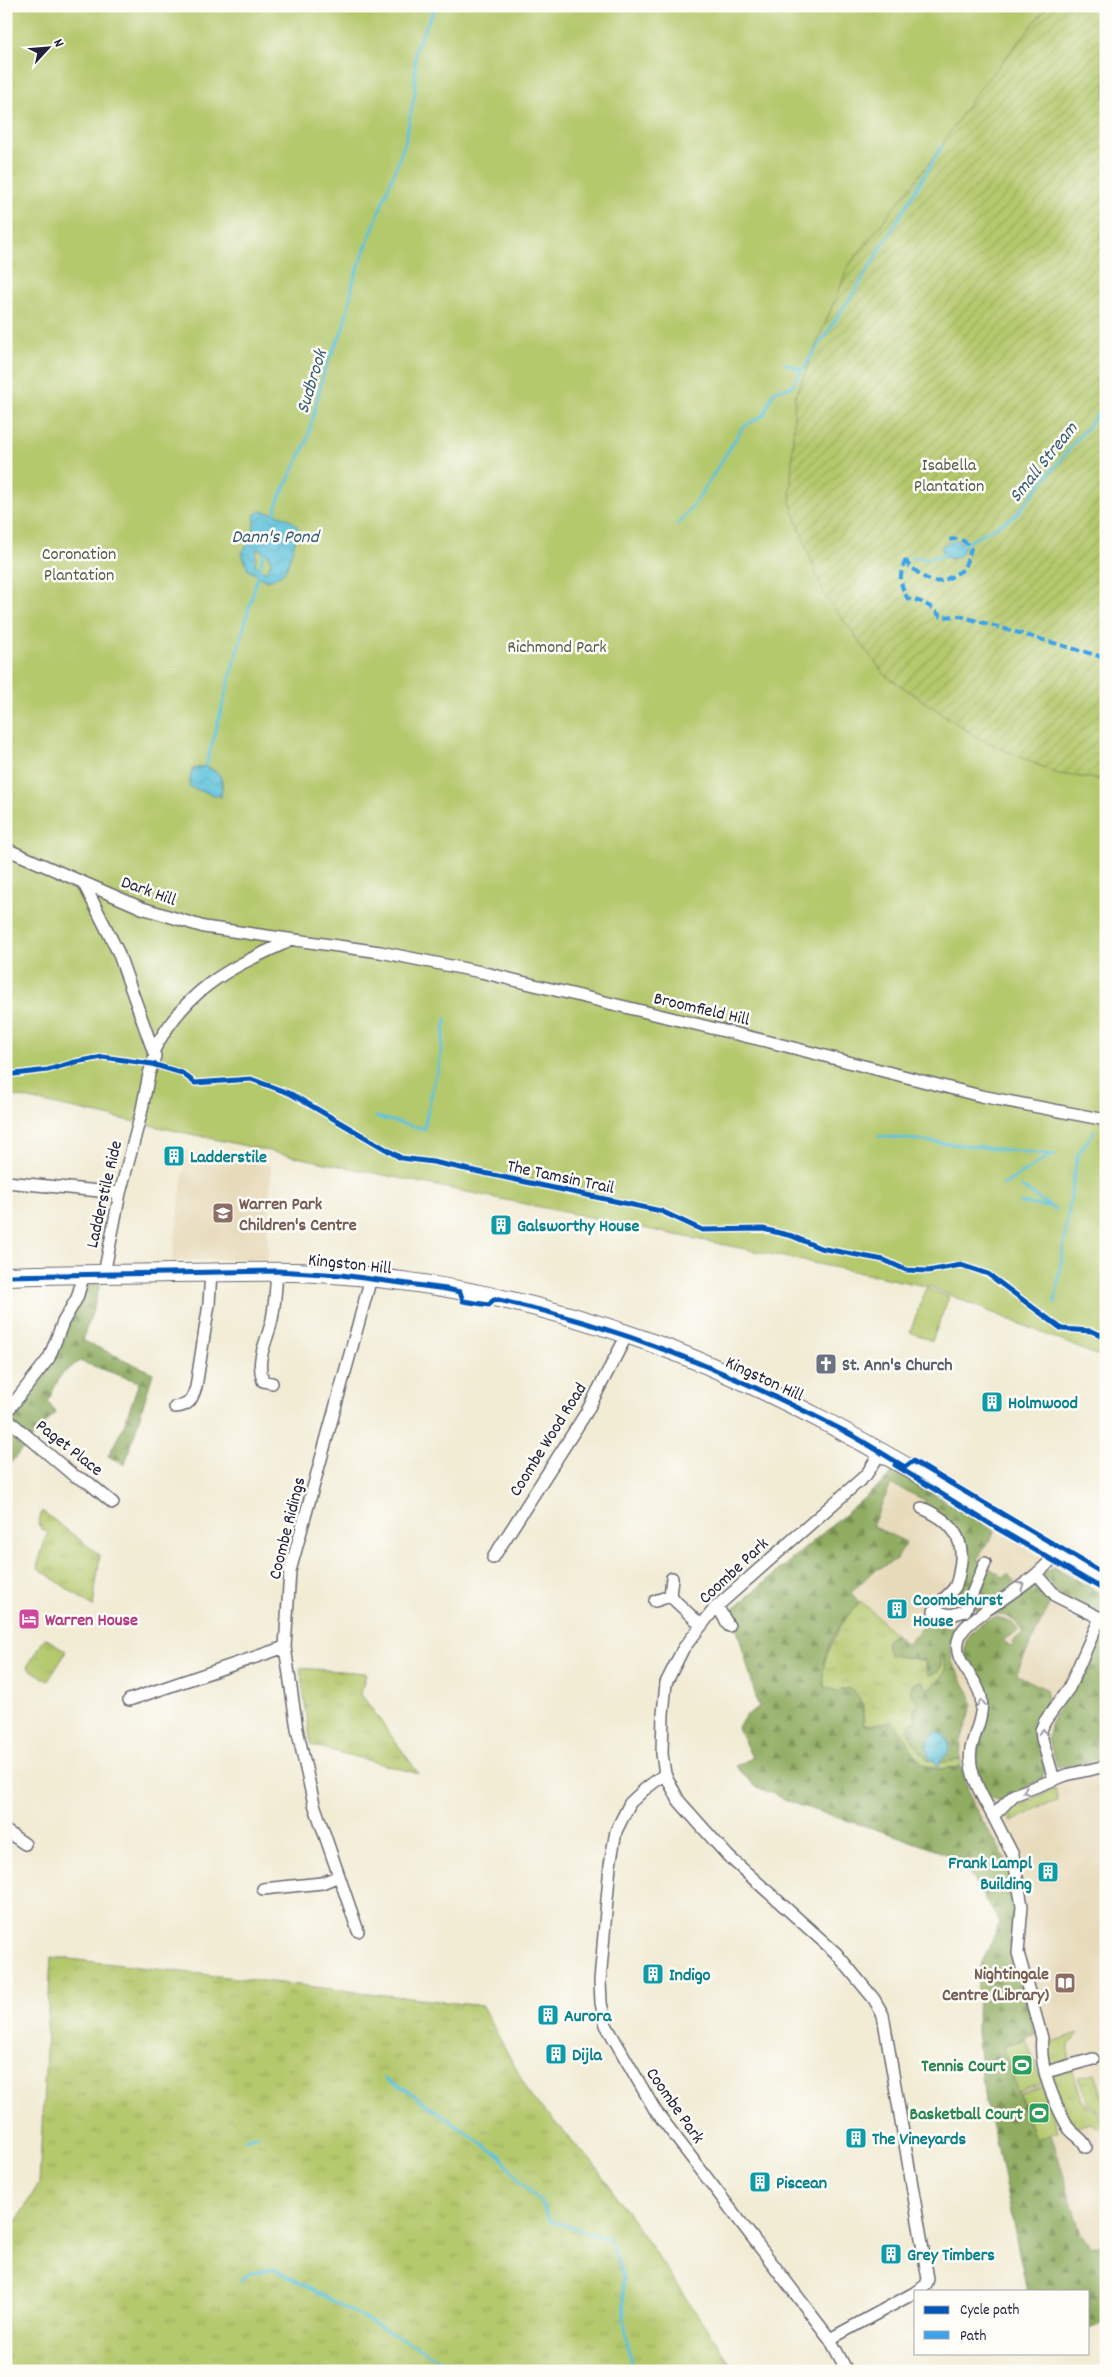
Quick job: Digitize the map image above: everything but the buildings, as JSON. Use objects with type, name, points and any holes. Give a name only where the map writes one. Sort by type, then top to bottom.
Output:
[{"type":"main road","name":"Kingston Hill","points":[[6,1276],[277,1271],[371,1278],[446,1289],[531,1306],[626,1335],[679,1354],[766,1393],[842,1430],[1106,1583]]},
{"type":"street","name":"Dark Hill","points":[[6,849],[142,908],[204,928],[288,939]]},
{"type":"street","points":[[84,884],[118,952],[147,1038],[154,1050]]},
{"type":"street","points":[[154,1050],[170,1021],[197,992],[227,971],[284,943],[288,939]]},
{"type":"street","name":"Broomfield Hill","points":[[288,939],[380,952],[481,972],[788,1046],[981,1096],[1106,1120]]},
{"type":"street","name":"Ladderstile Ride","points":[[104,1274],[120,1193],[155,1056],[154,1050]]},
{"type":"street","points":[[6,1182],[120,1193]]},
{"type":"street","points":[[272,1383],[262,1381],[259,1370],[261,1352],[272,1320],[277,1271]]},
{"type":"street","points":[[176,1407],[185,1406],[192,1400],[196,1388],[209,1304],[211,1272]]},
{"type":"street","points":[[6,1413],[49,1358],[64,1322],[77,1298],[84,1274]]},
{"type":"street","name":"Coombe Ridings","points":[[358,1931],[314,1804],[297,1728],[285,1647],[290,1571],[371,1278]]},
{"type":"street","name":"Coombe Wood Road","points":[[493,1558],[586,1413],[626,1335]]},
{"type":"street","name":"Paget Place","points":[[6,1418],[73,1475],[113,1503]]},
{"type":"street","name":"Coombe Park","points":[[881,1452],[866,1475],[717,1606],[683,1649],[666,1683],[662,1744],[665,1774],[680,1801],[728,1856],[836,1953],[874,1999],[882,2015],[928,2280],[918,2290]]},
{"type":"street","points":[[922,1508],[936,1514],[948,1524],[958,1536],[962,1548],[959,1576],[954,1588],[937,1604],[934,1611],[950,1615],[967,1609],[985,1563]]},
{"type":"street","points":[[1056,1554],[1037,1574],[976,1618],[960,1635],[959,1658],[980,1695],[982,1711],[971,1750],[971,1769],[1013,1855],[1022,1906],[1018,1953],[1042,2038],[1040,2049],[1051,2091],[1069,2129],[1085,2142],[1086,2147]]},
{"type":"street","points":[[1037,1574],[1056,1596],[1100,1618],[1069,1688],[1045,1720],[1041,1730],[1054,1779]]},
{"type":"street","points":[[670,1596],[672,1578]]},
{"type":"street","points":[[655,1601],[670,1596]]},
{"type":"street","points":[[670,1596],[702,1625]]},
{"type":"street","points":[[717,1606],[729,1626]]},
{"type":"street","points":[[967,1609],[976,1618]]},
{"type":"street","points":[[129,1700],[285,1647]]},
{"type":"street","points":[[993,1816],[1014,1795],[1054,1779],[1106,1766]]},
{"type":"street","name":"Coombe Park","points":[[665,1774],[645,1788],[630,1803],[616,1831],[610,1865],[600,1981],[601,2003],[606,2025],[656,2110],[830,2339],[914,2293]]},
{"type":"street","points":[[6,1831],[26,1844]]},
{"type":"street","points":[[263,1889],[322,1883],[339,1876]]},
{"type":"street","points":[[1046,2072],[1093,2059]]},
{"type":"street","points":[[830,2339],[847,2371]]},
{"type":"shaded area","name":"Warren Park Children's Centre","points":[[186,1150],[271,1166],[267,1259],[172,1261]]},
{"type":"shaded area","points":[[894,1470],[1106,1596],[1106,2320],[1090,2330],[1090,2290],[1027,2290],[995,2138],[985,2102],[977,2032],[978,1971],[1000,1923],[960,1859],[894,1835],[798,1805],[755,1786],[736,1766],[752,1758],[738,1728],[745,1716],[759,1708],[732,1610],[889,1477]]},
{"type":"green space","name":"Richmond Park","points":[[6,6],[1106,6],[1106,1359],[930,1287],[306,1159],[6,1094]]},
{"type":"green space","name":"Isabella Plantation","points":[[1048,6],[1106,6],[1106,780],[1058,774],[978,738],[885,675],[824,595],[790,502],[795,397],[849,265],[933,158],[974,96]]},
{"type":"green space","points":[[101,1281],[82,1340],[153,1373],[125,1465],[108,1456],[124,1425],[139,1382],[79,1361],[60,1376],[48,1401],[55,1413],[6,1468],[6,1425],[52,1361],[65,1325],[88,1282]]},
{"type":"green space","points":[[926,1288],[949,1297],[932,1341],[910,1332]]},
{"type":"green space","points":[[894,1470],[995,1531],[978,1558],[979,1561],[1003,1577],[1008,1574],[1016,1583],[977,1610],[972,1606],[974,1600],[960,1596],[956,1588],[964,1544],[924,1505],[925,1500],[891,1484],[872,1526],[906,1542],[897,1559],[872,1572],[851,1593],[860,1603],[838,1630],[827,1653],[823,1676],[825,1687],[838,1691],[849,1688],[854,1692],[860,1699],[863,1724],[870,1726],[878,1723],[893,1722],[922,1763],[937,1769],[961,1767],[971,1801],[1009,1865],[1016,1912],[1012,1955],[1035,2034],[1003,2047],[1035,2139],[1051,2133],[1081,2235],[1091,2246],[1106,2242],[1106,2320],[1090,2330],[1090,2290],[1027,2290],[996,2141],[985,2102],[977,2032],[978,1971],[1000,1923],[960,1859],[894,1835],[798,1805],[755,1786],[736,1766],[752,1758],[738,1728],[745,1716],[759,1708],[732,1610],[889,1477]]},
{"type":"green space","points":[[42,1511],[100,1555],[93,1607],[37,1567],[48,1531],[40,1529],[41,1526],[38,1525]]},
{"type":"green space","points":[[1053,1567],[1106,1596],[1106,1758],[1058,1768],[1048,1739],[1050,1724],[1103,1619],[1060,1596],[1043,1575]]},
{"type":"green space","points":[[1036,1578],[1053,1598],[1016,1674],[1047,1690],[1046,1696],[1050,1700],[1037,1728],[1044,1772],[1042,1778],[1003,1801],[989,1796],[984,1791],[978,1771],[978,1750],[988,1700],[982,1681],[967,1658],[965,1650],[966,1641],[975,1628],[986,1620],[996,1617],[1012,1623],[1019,1630],[1003,1640],[1011,1647],[1014,1645],[1013,1641],[1024,1632],[1020,1627],[1004,1615],[987,1615]]},
{"type":"green space","points":[[861,1601],[896,1635],[891,1636],[915,1660],[925,1660],[925,1670],[940,1669],[941,1660],[945,1655],[946,1669],[943,1677],[928,1689],[923,1682],[919,1703],[914,1709],[916,1720],[909,1726],[909,1735],[928,1760],[943,1762],[960,1760],[961,1767],[936,1769],[923,1764],[910,1748],[878,1723],[870,1727],[863,1724],[863,1704],[843,1688],[838,1691],[824,1687],[823,1671],[829,1651],[843,1622]]},
{"type":"green space","points":[[926,1622],[938,1627],[953,1627],[955,1630],[951,1646],[952,1662],[970,1693],[973,1704],[961,1741],[960,1760],[943,1762],[928,1760],[916,1745],[907,1729],[916,1720],[914,1709],[919,1703],[910,1693],[912,1685],[921,1681],[928,1689],[937,1683],[946,1669],[945,1655],[941,1660],[938,1673],[928,1675],[925,1660],[889,1655],[886,1643],[888,1639],[896,1635],[907,1645]]},
{"type":"green space","points":[[45,1638],[65,1650],[65,1654],[48,1681],[27,1667]]},
{"type":"green space","points":[[300,1668],[366,1673],[361,1694],[419,1774],[311,1745]]},
{"type":"green space","points":[[1055,1788],[1058,1801],[1041,1806],[1012,1822],[1008,1817],[1022,1805]]},
{"type":"green space","points":[[51,1957],[482,2006],[532,2098],[594,2164],[736,2371],[6,2371],[6,2239],[39,2183]]},
{"type":"green space","points":[[1078,2034],[1069,2045],[1069,2060],[1052,2065],[1046,2062],[1043,2044]]},
{"type":"green space","name":"Tennis Court","points":[[1026,2039],[1042,2084],[1018,2092],[1003,2047]]},
{"type":"green space","points":[[1072,2069],[1082,2101],[1106,2120],[1106,2126],[1096,2128],[1092,2123],[1078,2126],[1071,2123],[1051,2079],[1055,2074]]},
{"type":"green space","points":[[1095,2073],[1106,2108],[1106,2117],[1088,2103],[1078,2077]]},
{"type":"green space","name":"Basketball Court","points":[[1043,2086],[1058,2131],[1035,2139],[1020,2094]]},
{"type":"water","name":"Dann's Pond","points":[[260,511],[282,516],[295,524],[299,529],[287,567],[282,574],[267,581],[248,570],[242,553],[252,535],[255,514]],"holes":[[[257,548],[269,555],[271,563],[266,572],[255,565]]]},
{"type":"water","points":[[956,540],[965,544],[961,555],[951,559],[942,556],[943,545]]},
{"type":"water","points":[[206,766],[221,777],[221,797],[189,787],[192,769]]},
{"type":"water","points":[[937,1732],[943,1734],[950,1745],[947,1755],[940,1760],[938,1769],[935,1761],[930,1760],[927,1748],[929,1740]]},
{"type":"waterway","name":"Sudbrook","points":[[274,517],[278,501],[307,441],[325,368],[344,327],[354,279],[405,143],[415,91],[415,49],[436,6]]},
{"type":"waterway","points":[[678,524],[698,499],[743,427],[764,415],[773,393],[777,390],[791,387],[860,283],[942,146]]},
{"type":"waterway","points":[[785,363],[802,370]]},
{"type":"waterway","name":"Small Stream","points":[[963,545],[1015,516],[1106,404]]},
{"type":"waterway","name":"Sudbrook","points":[[206,766],[265,549]]},
{"type":"waterway","name":"Small Stream","points":[[911,557],[927,559],[944,555]]},
{"type":"waterway","points":[[376,1117],[424,1129],[439,1066],[446,1019]]},
{"type":"waterway","points":[[1055,1303],[1077,1156],[1094,1131]]},
{"type":"waterway","points":[[879,1136],[1056,1155]]},
{"type":"waterway","points":[[1003,1185],[1051,1155]]},
{"type":"waterway","points":[[1022,1187],[1055,1210]]},
{"type":"waterway","points":[[1021,1203],[1050,1207]]},
{"type":"waterway","points":[[385,2079],[407,2090],[501,2157],[522,2184],[541,2202],[550,2220],[607,2239],[611,2244],[623,2276],[624,2320],[631,2365],[634,2371]]},
{"type":"waterway","points":[[245,2139],[258,2135]]},
{"type":"waterway","points":[[240,2280],[249,2273],[274,2269],[460,2371]]},
{"type":"marked path","points":[[906,560],[910,567],[929,580],[945,580],[964,569],[971,549],[961,540],[948,540]]},
{"type":"marked path","points":[[906,560],[901,580],[903,590],[908,599],[927,605],[941,617],[960,616],[1106,658]]},
{"type":"cycle path","name":"The Tamsin Trail","points":[[6,1075],[48,1070],[75,1062],[103,1057],[152,1064],[182,1073],[195,1083],[251,1079],[291,1094],[401,1158],[433,1162],[661,1211],[702,1230],[763,1229],[792,1236],[820,1248],[884,1260],[906,1270],[928,1271],[961,1265],[988,1274],[1062,1329],[1091,1331],[1106,1337]]},
{"type":"cycle path","points":[[6,1276],[277,1271],[341,1275],[446,1289],[460,1292],[463,1301],[489,1305],[494,1299],[540,1310],[630,1337],[716,1370],[842,1430],[905,1467],[913,1461],[1106,1575]]},
{"type":"cycle path","points":[[895,1465],[995,1527],[1106,1591]]},
{"type":"place","name":"Ladderstile","points":[[174,1156]]},
{"type":"place","name":"Warren Park Children's Centre","points":[[223,1213]]},
{"type":"place","name":"Galsworthy House","points":[[501,1225]]},
{"type":"place","name":"St. Ann's Church","points":[[826,1364]]},
{"type":"place","name":"Holmwood","points":[[992,1402]]},
{"type":"place","name":"Coombehurst House","points":[[897,1609]]},
{"type":"place","name":"Warren House","points":[[29,1619]]},
{"type":"place","name":"Frank Lampl Building","points":[[1048,1872]]},
{"type":"place","name":"Indigo","points":[[653,1974]]},
{"type":"place","name":"Nightingale Centre (Library)","points":[[1065,1983]]},
{"type":"place","name":"Aurora","points":[[548,2015]]},
{"type":"place","name":"Dijla","points":[[556,2054]]},
{"type":"place","name":"Tennis Court","points":[[1022,2065]]},
{"type":"place","name":"Basketball Court","points":[[1039,2113]]},
{"type":"place","name":"The Vineyards","points":[[856,2138]]},
{"type":"place","name":"Piscean","points":[[760,2182]]},
{"type":"place","name":"Grey Timbers","points":[[891,2254]]},
{"type":"park label","name":"Coronation Plantation","points":[[79,563]]}]
